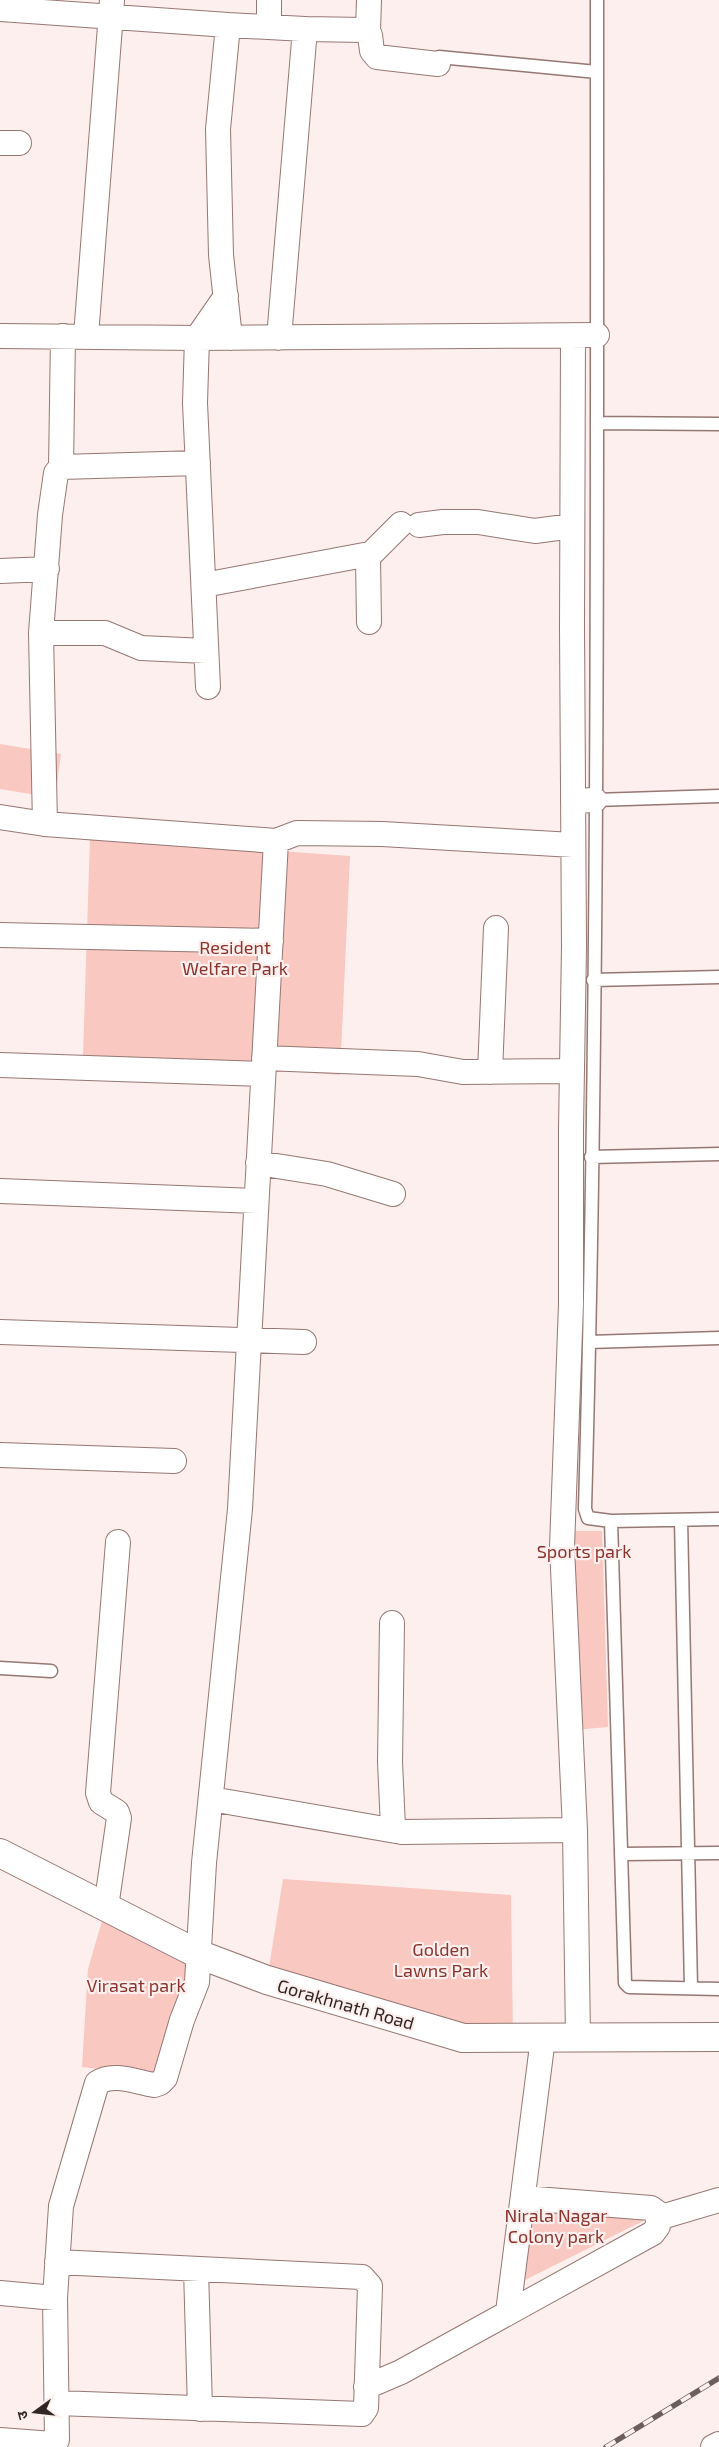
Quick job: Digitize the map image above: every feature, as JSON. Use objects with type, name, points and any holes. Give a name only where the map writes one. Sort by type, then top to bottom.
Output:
[{"type":"main road","name":"Gorakhnath Road","points":[[0,1854],[198,1954],[267,1980],[463,2038],[719,2036]]},
{"type":"street","points":[[268,0],[269,26]]},
{"type":"street","points":[[369,0],[368,31],[372,51],[377,57],[439,60]]},
{"type":"street","points":[[0,9],[112,9],[228,25],[368,31]]},
{"type":"street","points":[[86,336],[112,9]]},
{"type":"street","points":[[228,25],[218,129],[222,255],[230,338]]},
{"type":"street","points":[[279,338],[305,29]]},
{"type":"street","points":[[208,687],[195,403],[197,338],[226,296]]},
{"type":"street","points":[[0,336],[279,338],[597,336]]},
{"type":"street","points":[[45,824],[41,633],[50,515],[56,473],[61,467],[63,336]]},
{"type":"street","points":[[573,336],[572,526],[584,800],[574,845],[571,1304],[562,1547],[575,1830],[578,2038]]},
{"type":"street","points":[[61,467],[198,463]]},
{"type":"street","points":[[368,557],[410,525],[443,522],[478,522],[535,532],[572,526]]},
{"type":"street","points":[[204,585],[360,554],[368,557]]},
{"type":"street","points":[[368,557],[369,622]]},
{"type":"street","points":[[0,571],[47,570]]},
{"type":"street","points":[[41,633],[105,633],[141,648],[206,651]]},
{"type":"street","points":[[0,818],[45,824],[276,841],[297,832],[382,834],[574,845]]},
{"type":"street","points":[[0,2440],[56,2444],[56,2298],[61,2206],[97,2083],[103,2078],[112,2077],[154,2085],[160,2083],[165,2078],[182,2020],[197,1982],[211,1799],[240,1509],[276,841]]},
{"type":"street","points":[[490,1072],[496,928]]},
{"type":"street","points":[[0,935],[271,941]]},
{"type":"street","points":[[0,1065],[264,1066],[418,1064],[463,1072],[572,1071]]},
{"type":"street","points":[[258,1163],[327,1174],[393,1194]]},
{"type":"street","points":[[0,1191],[256,1201]]},
{"type":"street","points":[[0,1332],[249,1342],[304,1342]]},
{"type":"street","points":[[0,1455],[174,1461]]},
{"type":"street","points":[[106,1907],[119,1818],[117,1812],[101,1802],[98,1794],[118,1542]]},
{"type":"street","points":[[392,1623],[390,1762],[393,1827],[396,1831]]},
{"type":"street","points":[[211,1799],[401,1832],[575,1830]]},
{"type":"street","points":[[508,2312],[543,2038]]},
{"type":"street","points":[[366,2387],[401,2372],[653,2233],[658,2226],[658,2213],[650,2208],[523,2198]]},
{"type":"street","points":[[658,2218],[719,2200]]},
{"type":"street","points":[[57,2403],[362,2414],[366,2408],[370,2286],[362,2276],[58,2262]]},
{"type":"street","points":[[196,2269],[200,2409]]},
{"type":"street","points":[[0,2293],[56,2298]]},
{"type":"street","points":[[714,2447],[719,2444]]},
{"type":"lane","points":[[597,0],[597,423],[584,800],[593,980],[585,1509],[588,1518],[611,1521],[719,1519]]},
{"type":"lane","points":[[439,60],[597,72]]},
{"type":"lane","points":[[597,423],[719,424]]},
{"type":"lane","points":[[584,800],[719,796]]},
{"type":"lane","points":[[593,980],[719,977]]},
{"type":"lane","points":[[591,1156],[719,1154]]},
{"type":"lane","points":[[589,1342],[719,1338]]},
{"type":"lane","points":[[681,1520],[691,1988]]},
{"type":"lane","points":[[611,1521],[625,1983],[629,1987],[719,1989]]},
{"type":"lane","points":[[0,1668],[51,1671]]},
{"type":"lane","points":[[621,1854],[719,1852]]},
{"type":"green space","points":[[0,744],[61,754],[55,798],[0,789]]},
{"type":"green space","name":"Resident Welfare Park","points":[[90,838],[350,856],[340,1075],[83,1056]]},
{"type":"green space","name":"Sports park","points":[[564,1531],[602,1531],[608,1727],[573,1730]]},
{"type":"green space","name":"Golden Lawns Park","points":[[283,1879],[511,1895],[513,2038],[267,1980]]},
{"type":"green space","name":"Virasat park","points":[[104,1914],[191,1956],[190,1981],[154,2076],[82,2067],[88,1969]]},
{"type":"green space","name":"Nirala Nagar Colony park","points":[[525,2186],[643,2199],[645,2220],[511,2287]]},
{"type":"railway","points":[[606,2447],[719,2378]]}]
